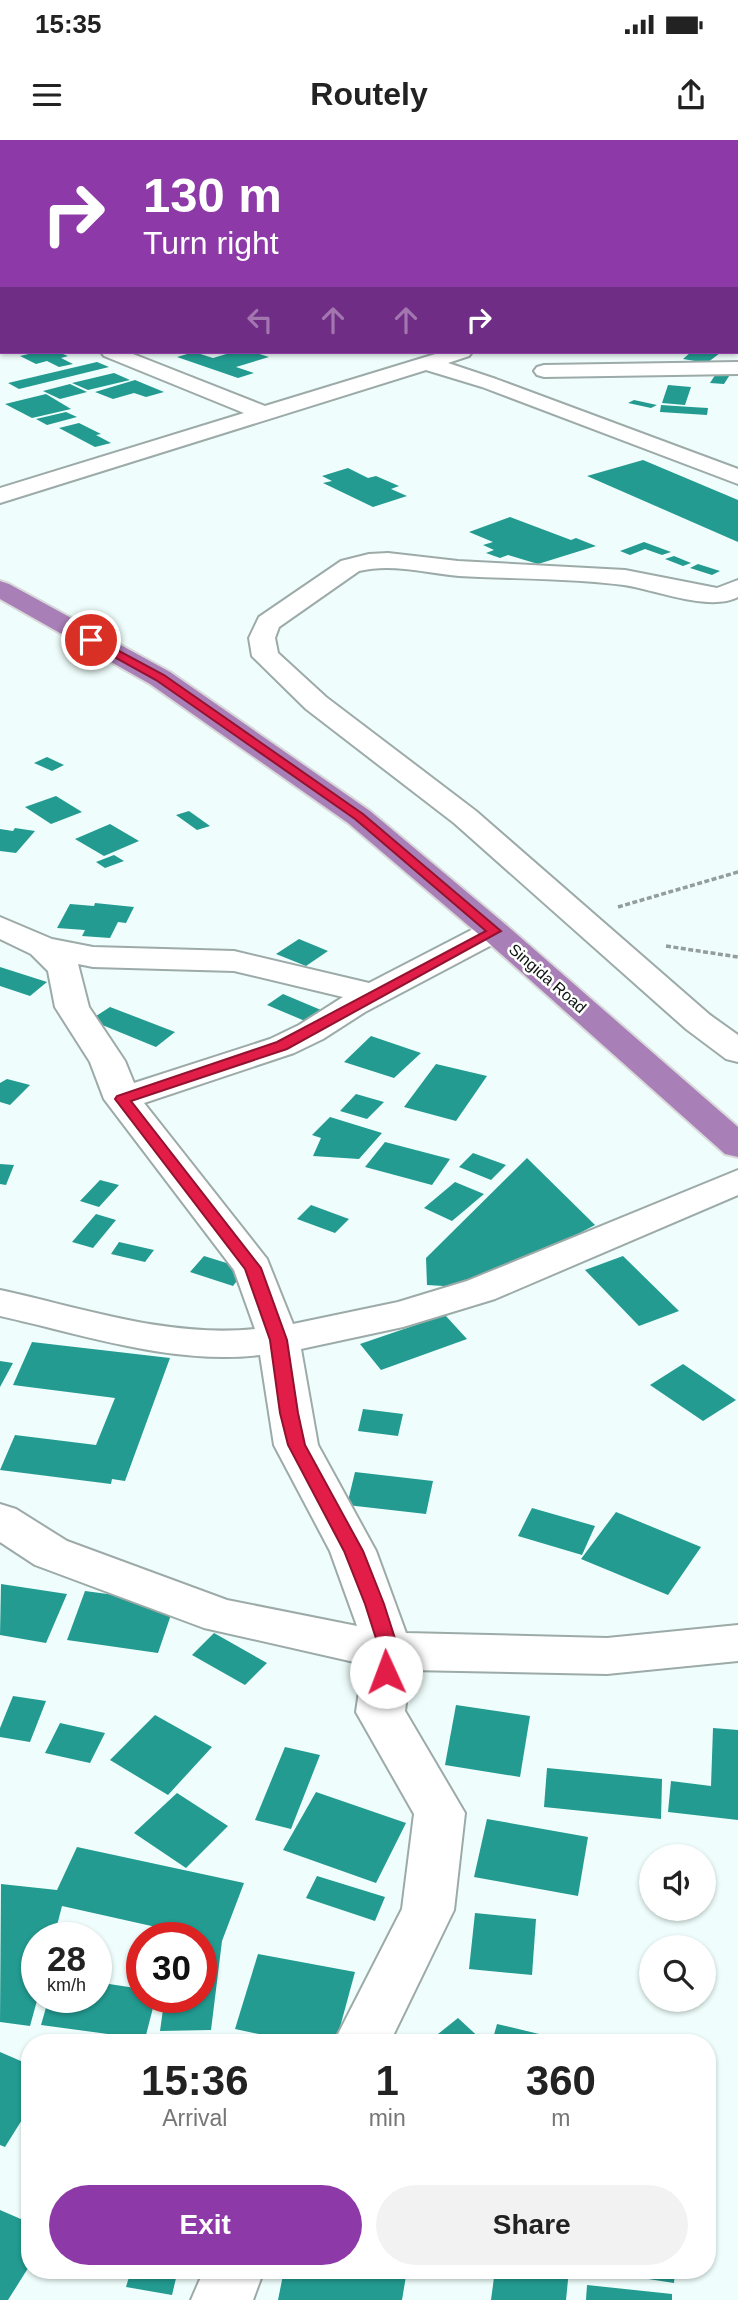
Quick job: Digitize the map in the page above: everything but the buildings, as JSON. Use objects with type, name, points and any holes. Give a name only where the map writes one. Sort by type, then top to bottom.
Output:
[{"type":"highway","name":"Singida Road","points":[[0,589],[160,678],[359,817],[735,1139]]},
{"type":"street","points":[[116,354],[263,413]]},
{"type":"street","points":[[0,496],[455,354]]},
{"type":"street","points":[[489,383],[631,354]]},
{"type":"street","points":[[426,362],[738,477]]},
{"type":"street","points":[[544,371],[738,368]]},
{"type":"street","points":[[737,587],[720,596],[625,578],[458,568],[387,560],[350,566],[268,622],[262,638],[265,656],[316,703],[465,817],[698,1022],[738,1052]]},
{"type":"street","points":[[0,928],[43,947],[93,957],[234,961],[373,994]]},
{"type":"street","points":[[122,1099],[282,1045],[311,1032],[373,994],[494,931]]},
{"type":"street","points":[[43,947],[64,968],[72,1007],[107,1061],[122,1099],[253,1268],[279,1340],[296,1445],[353,1551],[389,1651],[380,1712],[440,1813],[428,1909],[366,2034]]},
{"type":"street","points":[[0,1303],[181,1343],[231,1345],[279,1340],[415,1311],[481,1290],[738,1181]]},
{"type":"street","points":[[0,1520],[51,1553],[221,1616],[389,1651],[607,1656],[738,1643]]},
{"type":"street","points":[[222,2300],[230,2279]]},
{"type":"path","points":[[579,918],[738,872]]},
{"type":"route","points":[[91,640],[160,678],[359,817],[494,931],[353,1005],[311,1032],[217,1069],[122,1099],[253,1268],[279,1340],[296,1445],[353,1551],[389,1651],[386,1672]]}]
